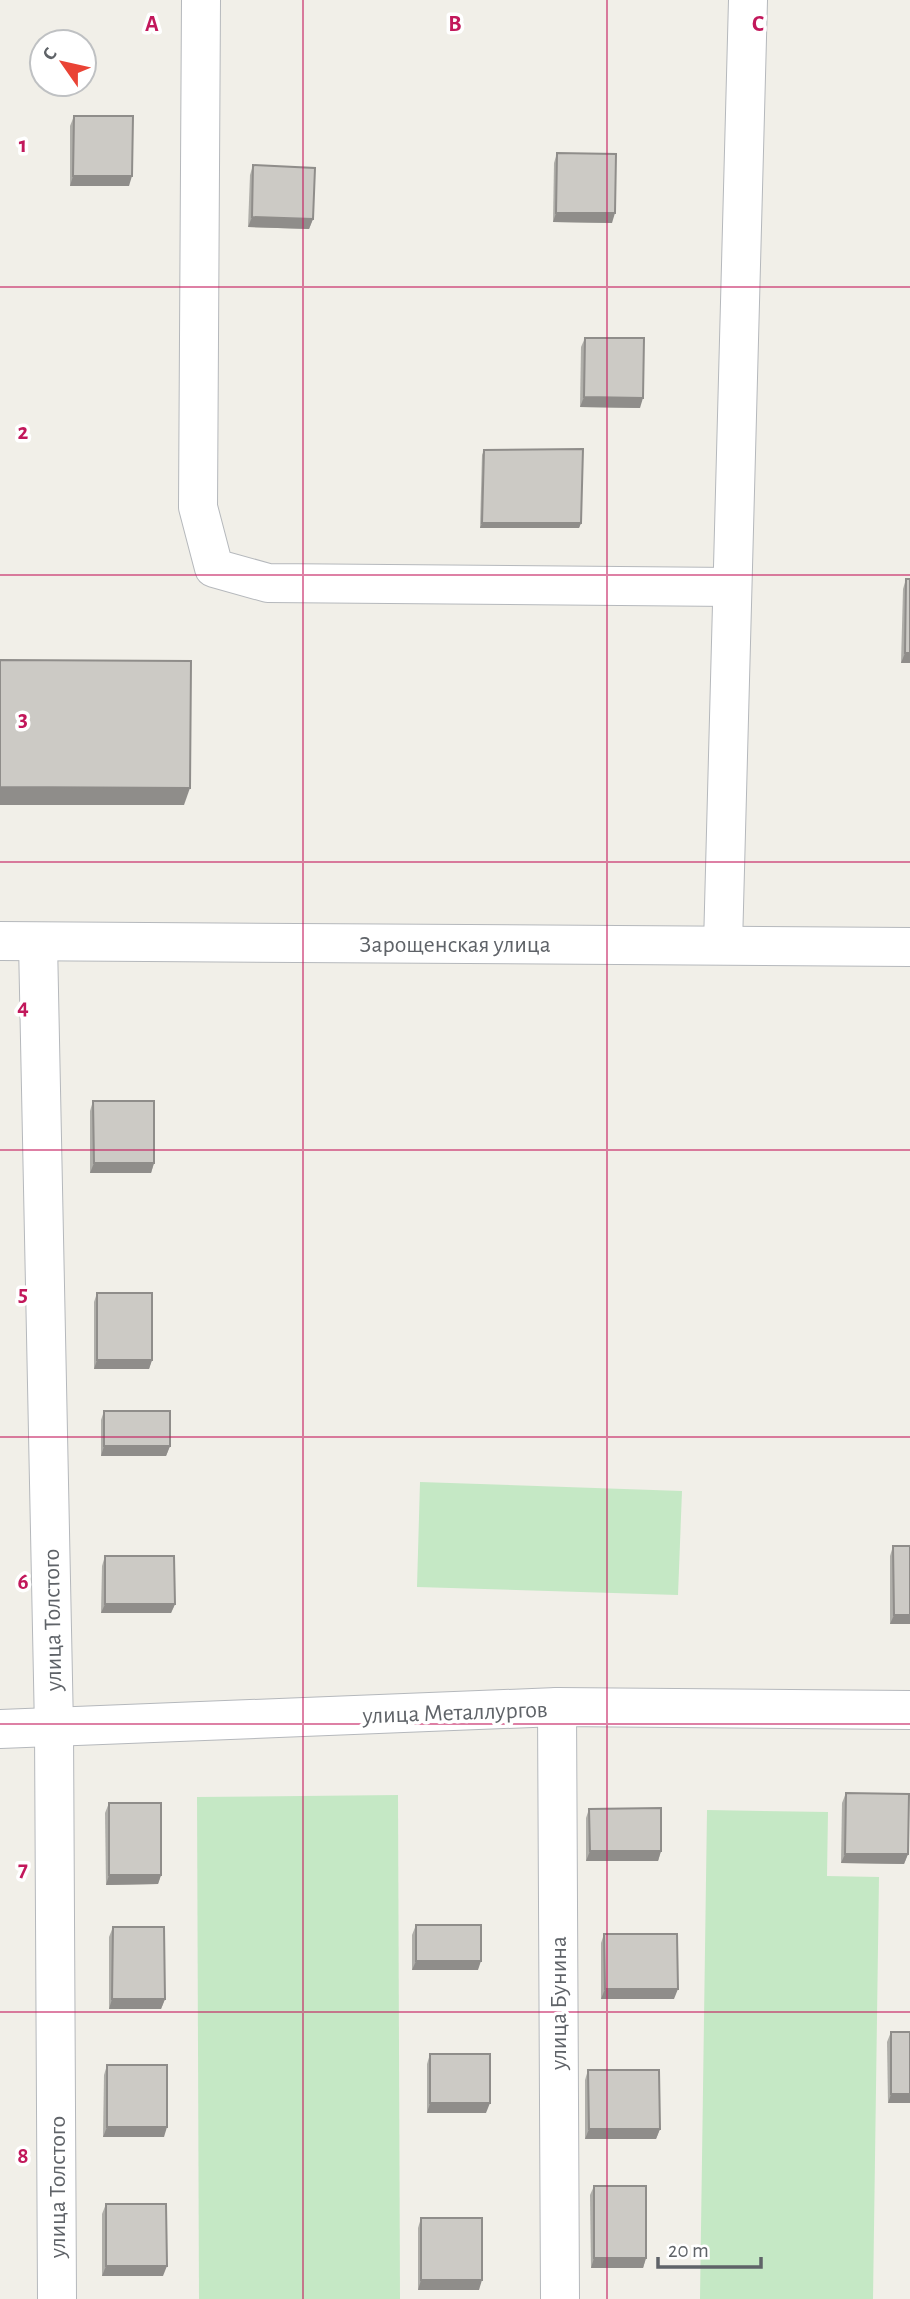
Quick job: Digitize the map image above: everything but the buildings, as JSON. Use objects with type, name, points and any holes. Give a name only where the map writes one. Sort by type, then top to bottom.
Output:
[{"type":"street","points":[[201,0],[198,507],[214,568],[268,583],[732,587]]},
{"type":"street","points":[[723,945],[748,0]]},
{"type":"street","name":"Зарощенская улица","points":[[0,941],[910,947]]},
{"type":"street","name":"улица Толстого","points":[[38,942],[54,1728],[57,2299]]},
{"type":"street","name":"улица Металлургов","points":[[0,1729],[557,1707],[910,1710]]},
{"type":"street","name":"улица Бунина","points":[[557,1707],[560,2299]]},
{"type":"green space","points":[[420,1482],[682,1491],[678,1595],[417,1587]]},
{"type":"green space","points":[[398,1795],[400,2299],[199,2299],[197,1797]]},
{"type":"green space","points":[[707,1810],[828,1812],[827,1876],[879,1877],[873,2299],[700,2299]]}]
